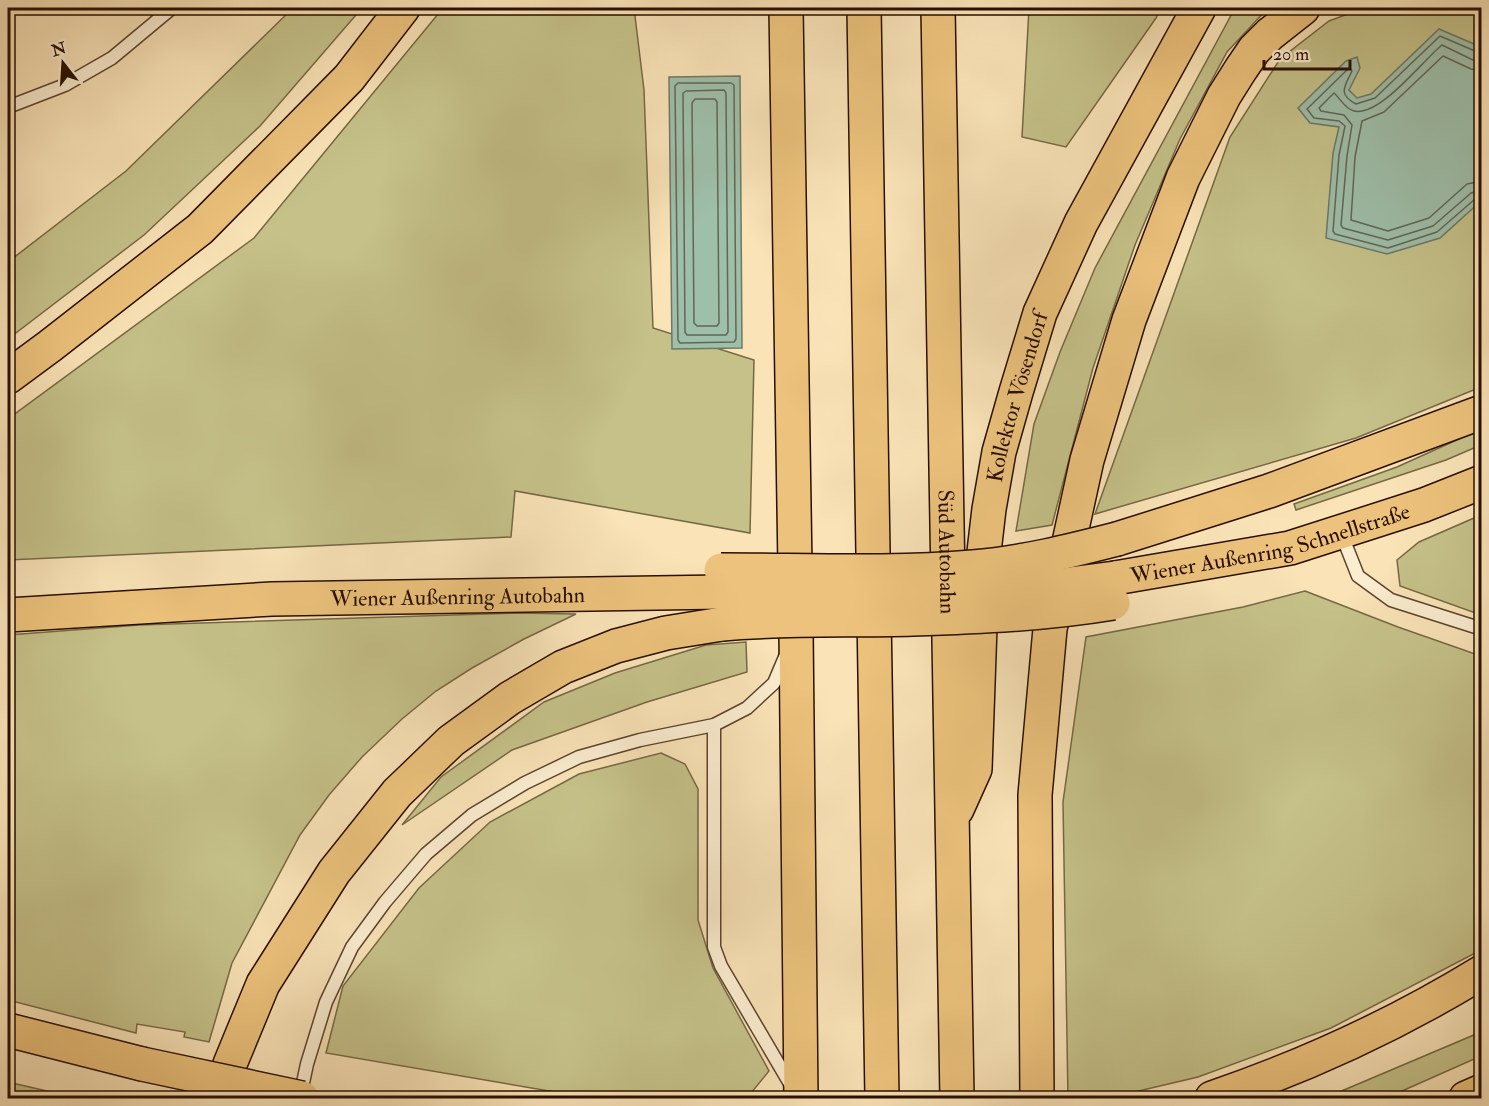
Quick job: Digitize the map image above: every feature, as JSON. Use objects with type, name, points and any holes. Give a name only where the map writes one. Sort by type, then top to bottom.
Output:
[{"type":"highway","points":[[8,377],[200,229],[349,78],[403,8]]},
{"type":"highway","points":[[786,8],[796,630],[800,1098]]},
{"type":"highway","points":[[864,8],[882,1098]]},
{"type":"highway","name":"Süd Autobahn","points":[[938,8],[957,1098]]},
{"type":"highway","name":"Kollektor Vösendorf","points":[[953,819],[975,769],[982,569],[999,452],[1016,392],[1041,312],[1081,223],[1199,8]]},
{"type":"highway","points":[[1037,1098],[1035,795],[1050,629],[1087,460],[1129,320],[1183,178],[1224,96],[1241,69],[1270,34],[1303,8]]},
{"type":"highway","points":[[224,1098],[230,1064],[263,984],[333,873],[397,793],[451,741],[510,698],[563,667],[616,646],[666,633],[722,595],[973,567],[1046,556],[1117,539],[1269,491],[1482,412]]},
{"type":"highway","name":"Wiener Außenring Schnellstraße","points":[[722,595],[1032,589],[1114,591],[1290,548],[1424,505],[1482,482]]},
{"type":"highway","points":[[722,595],[764,620],[914,619],[1020,614],[1114,591]]},
{"type":"highway","name":"Wiener Außenring Autobahn","points":[[8,615],[272,599],[626,593],[722,595]]},
{"type":"highway","points":[[247,1098],[251,1068],[285,952]]},
{"type":"highway","points":[[1212,1098],[1275,1077],[1360,1038],[1482,972]]},
{"type":"highway","points":[[8,1030],[142,1064],[301,1098]]},
{"type":"highway","points":[[1466,1098],[1482,1091]]},
{"type":"lane","points":[[8,106],[65,85],[112,58],[172,8]]},
{"type":"lane","points":[[1341,532],[1358,576],[1391,600],[1482,629]]},
{"type":"lane","points":[[301,1098],[307,1064],[326,1002],[352,947],[385,902],[426,854],[472,815],[525,783],[579,758],[640,740],[714,725],[747,708],[774,683],[796,630]]},
{"type":"lane","points":[[714,725],[714,947],[721,966],[800,1098]]},
{"type":"shaded area","points":[[293,8],[362,8],[260,126],[144,235],[8,339],[8,262],[126,171]]},
{"type":"shaded area","points":[[443,8],[634,8],[644,90],[653,328],[754,360],[750,533],[515,491],[511,537],[8,560],[8,419],[254,238]]},
{"type":"shaded area","points":[[1029,8],[1161,8],[1066,147],[1022,137]]},
{"type":"shaded area","points":[[1235,8],[1268,8],[1227,52],[1180,139],[1135,245],[1093,368],[1052,525],[1016,531],[1034,424],[1060,352],[1095,268]]},
{"type":"shaded area","points":[[1364,8],[1481,8],[1481,387],[1356,438],[1095,514],[1230,137],[1280,59],[1329,21]]},
{"type":"shaded area","points":[[1481,429],[1481,445],[1446,460],[1296,510],[1294,504],[1397,467]]},
{"type":"shaded area","points":[[1481,515],[1481,615],[1400,586],[1397,560],[1419,542]]},
{"type":"shaded area","points":[[1305,591],[1481,656],[1481,950],[1331,1028],[1198,1077],[1109,1098],[1068,1098],[1063,802],[1086,637],[1243,607]]},
{"type":"shaded area","points":[[516,613],[576,614],[524,639],[436,691],[362,757],[329,795],[300,835],[232,963],[209,1042],[184,1037],[185,1032],[137,1024],[136,1033],[8,1000],[8,635],[139,625]]},
{"type":"shaded area","points":[[746,642],[747,672],[647,702],[512,750],[402,825],[441,777],[544,702],[615,673],[706,645]]},
{"type":"shaded area","points":[[661,753],[685,764],[698,789],[698,920],[713,968],[769,1071],[747,1098],[590,1098],[326,1053],[343,986],[419,888],[490,822],[579,774]]},
{"type":"shaded area","points":[[1481,1032],[1481,1056],[1393,1095],[1382,1098],[1325,1098]]},
{"type":"shaded area","points":[[8,1082],[77,1098],[8,1098]]},
{"type":"water","points":[[1439,29],[1474,44],[1481,50],[1481,201],[1440,238],[1387,254],[1326,238],[1333,153],[1339,127],[1310,123],[1298,108],[1346,61],[1357,57],[1360,68],[1349,90],[1357,98],[1371,94]]},
{"type":"water","points":[[740,76],[742,348],[672,349],[669,77]]}]
